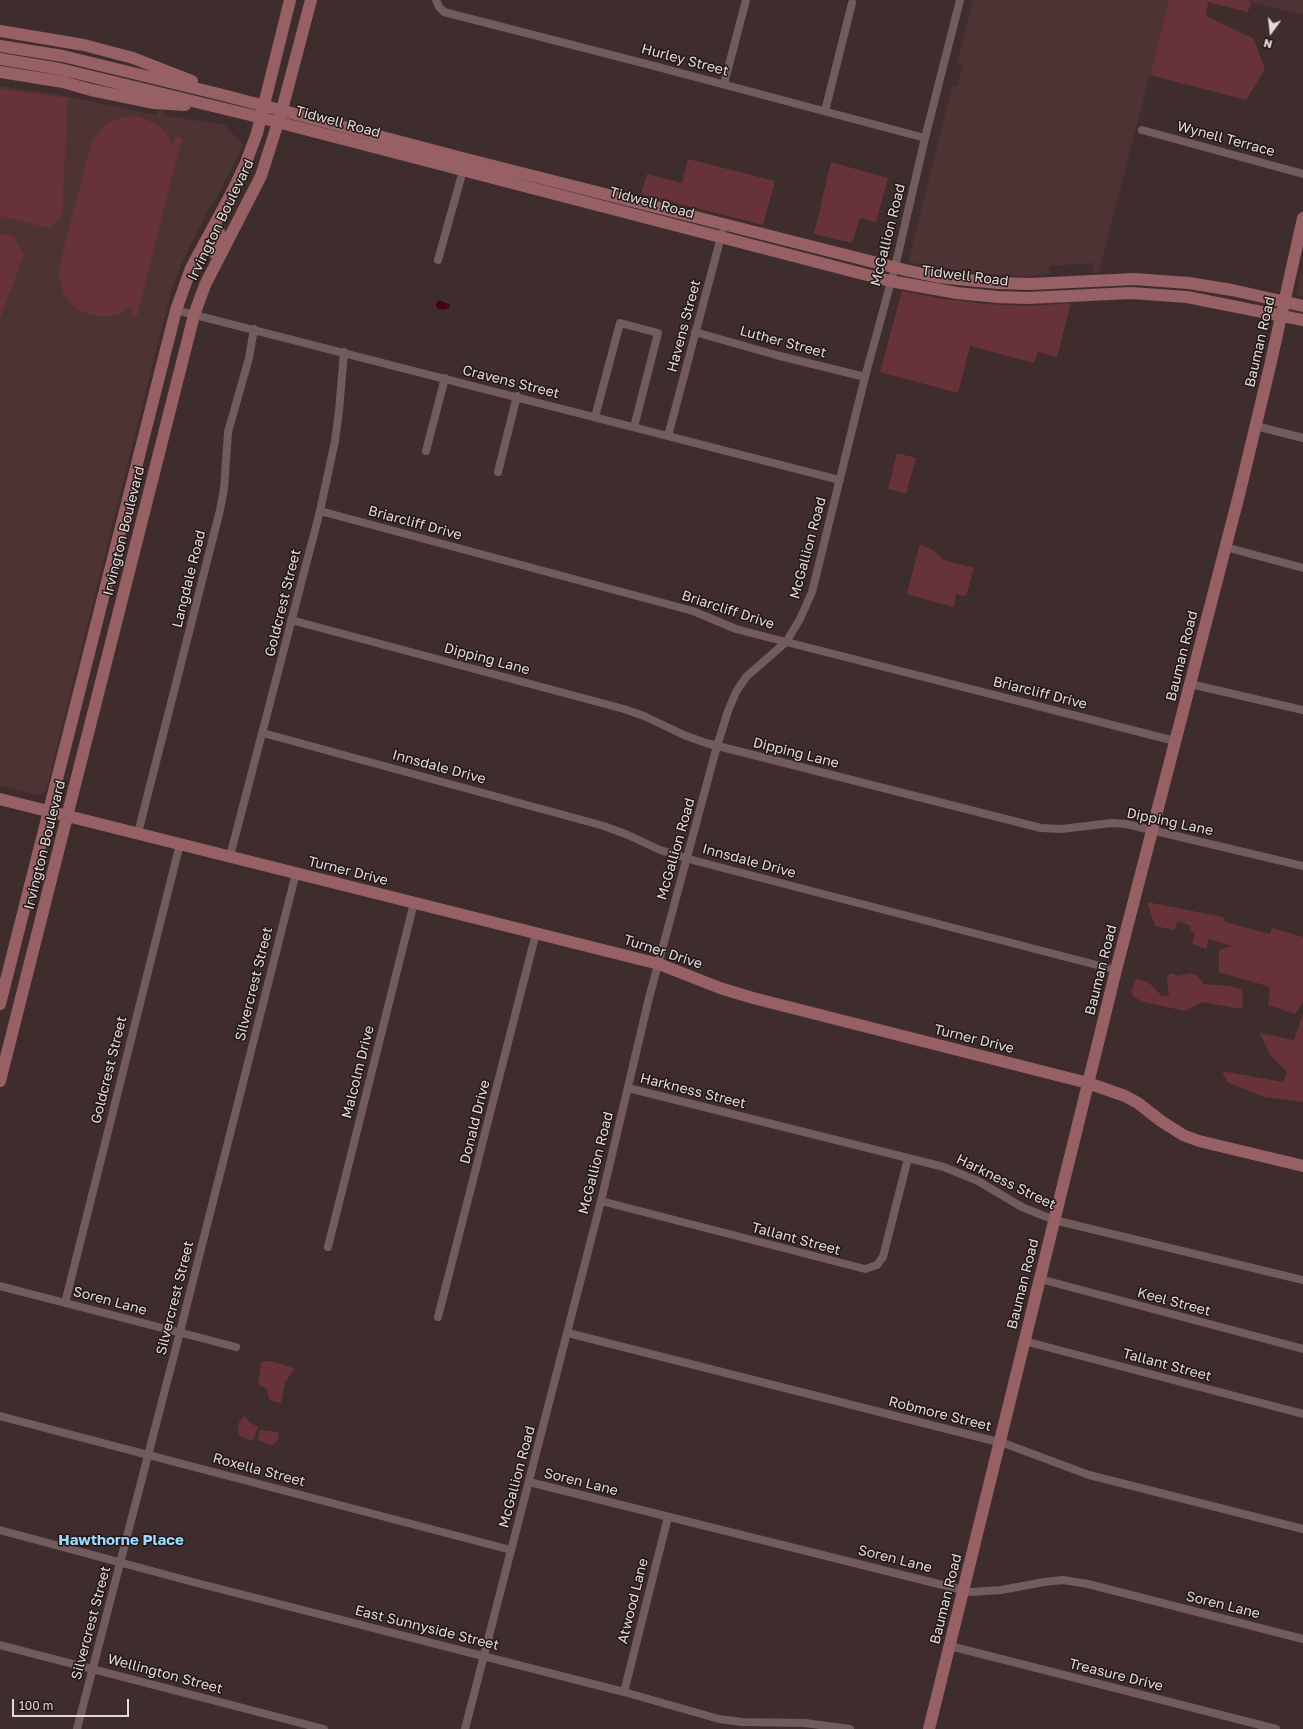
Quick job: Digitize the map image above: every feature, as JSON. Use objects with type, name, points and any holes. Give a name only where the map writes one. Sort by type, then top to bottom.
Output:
[{"type":"main road","name":"Irvington Boulevard","points":[[0,1004],[176,310],[192,268],[245,165],[258,133],[290,0]]},
{"type":"main road","name":"Irvington Boulevard","points":[[0,1081],[194,315],[205,285],[261,176],[282,110],[310,0]]},
{"type":"main road","points":[[0,32],[84,45],[133,58],[163,69],[223,95]]},
{"type":"main road","name":"Tidwell Road","points":[[0,46],[63,56],[264,105],[382,136],[464,164]]},
{"type":"main road","name":"Tidwell Road","points":[[0,59],[60,69],[378,148],[464,164],[602,199],[725,224],[938,277],[998,283],[1030,284],[1134,279],[1189,283],[1232,290],[1303,306]]},
{"type":"main road","points":[[0,72],[63,82],[90,90],[154,103],[213,106]]},
{"type":"main road","points":[[378,148],[382,136]]},
{"type":"main road","name":"Tidwell Road","points":[[602,199],[721,237],[890,281],[957,293],[998,297],[1078,296],[1131,293],[1186,296],[1303,320]]},
{"type":"main road","name":"Bauman Road","points":[[929,1729],[1116,970],[1152,830],[1155,824],[1256,426],[1303,218]]},
{"type":"main road","points":[[205,285],[211,260],[220,238],[220,232],[215,224]]},
{"type":"main road","points":[[1078,296],[1082,281]]},
{"type":"main road","points":[[998,283],[998,297]]},
{"type":"main road","points":[[1186,296],[1189,283]]},
{"type":"main road","points":[[147,423],[166,427]]},
{"type":"main road","points":[[118,536],[138,540]]},
{"type":"main road","points":[[84,675],[102,680]]},
{"type":"main road","name":"Turner Drive","points":[[0,799],[658,964],[720,988],[753,998],[1088,1083],[1125,1096],[1138,1103],[1161,1121],[1183,1135],[1199,1141],[1303,1166]]},
{"type":"main road","points":[[23,915],[42,918]]},
{"type":"street","points":[[724,84],[746,0]]},
{"type":"street","name":"McGallion Road","points":[[465,1729],[568,1333],[649,998],[686,858],[703,803],[717,746],[728,711],[736,692],[746,677],[786,642],[800,619],[812,592],[960,0]]},
{"type":"street","name":"Hurley Street","points":[[438,3],[444,12],[724,84],[925,138]]},
{"type":"street","points":[[825,111],[852,3]]},
{"type":"street","name":"Wynell Terrace","points":[[1142,130],[1303,174]]},
{"type":"street","points":[[438,260],[464,164]]},
{"type":"street","name":"Havens Street","points":[[668,436],[725,224]]},
{"type":"street","name":"Cravens Street","points":[[176,310],[517,396],[840,480]]},
{"type":"street","points":[[595,417],[620,323],[658,333],[634,427]]},
{"type":"street","name":"Langdale Road","points":[[138,833],[220,510],[224,490],[228,432],[249,358],[254,330]]},
{"type":"street","name":"Luther Street","points":[[695,332],[776,355],[865,377]]},
{"type":"street","name":"Goldcrest Street","points":[[230,856],[320,511],[339,411],[344,352]]},
{"type":"street","points":[[426,451],[445,378]]},
{"type":"street","points":[[498,472],[517,396]]},
{"type":"street","points":[[1256,426],[1303,438]]},
{"type":"street","name":"Briarcliff Drive","points":[[320,511],[693,611],[736,629],[1175,741]]},
{"type":"street","points":[[1225,547],[1303,568]]},
{"type":"street","name":"Dipping Lane","points":[[292,620],[624,709],[644,716],[684,735],[717,746],[1041,828],[1061,829],[1112,823],[1126,824],[1303,866]]},
{"type":"street","points":[[1190,684],[1303,710]]},
{"type":"street","name":"Innsdale Drive","points":[[263,733],[604,826],[628,834],[660,850],[686,858],[1116,970]]},
{"type":"street","name":"Goldcrest Street","points":[[65,1302],[180,844]]},
{"type":"street","name":"Silvercrest Street","points":[[77,1729],[180,1332],[296,873]]},
{"type":"street","name":"Malcolm Drive","points":[[328,1247],[414,903]]},
{"type":"street","name":"Donald Drive","points":[[438,1317],[536,933]]},
{"type":"street","name":"Harkness Street","points":[[628,1088],[944,1167],[978,1181],[1022,1207],[1054,1220],[1303,1280]]},
{"type":"street","name":"Tallant Street","points":[[601,1201],[865,1269],[877,1265],[883,1257],[908,1158]]},
{"type":"street","name":"Keel Street","points":[[1040,1279],[1303,1349]]},
{"type":"street","name":"Soren Lane","points":[[0,1286],[236,1346]]},
{"type":"street","name":"Robmore Street","points":[[568,1333],[1000,1443],[1089,1475],[1303,1529]]},
{"type":"street","name":"Tallant Street","points":[[1024,1341],[1303,1414]]},
{"type":"street","name":"Roxella Street","points":[[0,1416],[511,1550]]},
{"type":"street","name":"Soren Lane","points":[[529,1482],[964,1590],[985,1592],[1063,1580],[1088,1584],[1303,1639]]},
{"type":"street","name":"Atwood Lane","points":[[624,1692],[668,1517]]},
{"type":"street","name":"East Sunnyside Street","points":[[0,1530],[194,1582],[624,1692],[719,1719],[742,1722],[805,1723],[850,1729]]},
{"type":"street","name":"Wellington Street","points":[[0,1645],[324,1729]]},
{"type":"street","name":"Treasure Drive","points":[[950,1646],[1276,1729]]},
{"type":"shaded area","points":[[973,0],[1169,0],[1099,272],[1093,273],[1093,263],[1049,266],[1049,275],[1017,276],[969,272],[908,262],[952,86],[957,87],[963,65],[957,63]]},
{"type":"shaded area","points":[[1169,0],[1245,0],[1251,2],[1248,12],[1208,2],[1206,16],[1254,39],[1265,69],[1246,100],[1150,75]]},
{"type":"shaded area","points":[[1245,0],[1303,0],[1303,15],[1251,2]]},
{"type":"shaded area","points":[[0,86],[55,94],[157,115],[159,110],[162,110],[167,116],[225,125],[243,145],[213,205],[211,205],[187,252],[172,287],[46,791],[38,795],[0,786]]},
{"type":"shaded area","points":[[0,89],[68,98],[62,216],[49,228],[0,216]]},
{"type":"shaded area","points":[[131,116],[139,117],[154,123],[166,133],[172,145],[175,137],[182,138],[137,316],[130,314],[132,305],[119,314],[112,316],[96,316],[80,311],[64,294],[59,278],[60,263],[92,141],[108,123]]},
{"type":"shaded area","points":[[688,159],[775,181],[763,225],[641,194],[647,174],[682,183]]},
{"type":"shaded area","points":[[831,162],[888,178],[876,222],[860,218],[852,243],[814,234]]},
{"type":"shaded area","points":[[0,234],[13,236],[24,255],[0,318]]},
{"type":"shaded area","points":[[1303,268],[1303,296],[1296,295]]},
{"type":"shaded area","points":[[902,291],[944,299],[986,304],[1029,306],[1071,303],[1057,357],[1038,352],[1034,363],[970,346],[958,393],[880,372]]},
{"type":"shaded area","points":[[439,300],[450,305],[449,308],[443,310],[437,308],[436,304]]},
{"type":"shaded area","points":[[897,453],[916,458],[906,494],[888,489]]},
{"type":"shaded area","points":[[920,544],[934,551],[944,560],[974,568],[966,596],[956,594],[954,607],[909,595],[907,593]]},
{"type":"shaded area","points":[[1147,902],[1223,917],[1225,922],[1270,934],[1272,928],[1303,937],[1303,1002],[1295,1014],[1268,1005],[1270,987],[1219,972],[1219,950],[1232,946],[1209,939],[1206,949],[1192,944],[1195,934],[1190,931],[1191,926],[1178,921],[1174,930],[1155,926]]},
{"type":"shaded area","points":[[1172,973],[1178,976],[1190,973],[1196,975],[1204,984],[1229,986],[1241,989],[1243,995],[1242,1009],[1202,1002],[1185,1011],[1144,1002],[1133,997],[1131,991],[1136,979],[1148,982],[1162,996],[1169,996],[1167,976]]},
{"type":"shaded area","points":[[1303,1014],[1303,1102],[1264,1097],[1227,1082],[1222,1071],[1283,1082],[1287,1072],[1270,1055],[1260,1033],[1294,1040]]},
{"type":"shaded area","points":[[264,1361],[275,1362],[293,1368],[294,1370],[285,1382],[281,1403],[271,1401],[267,1389],[258,1384],[261,1363]]},
{"type":"shaded area","points":[[245,1416],[249,1422],[258,1427],[253,1440],[251,1441],[240,1436],[238,1431],[239,1422]]},
{"type":"shaded area","points":[[260,1430],[277,1432],[279,1434],[278,1440],[274,1444],[270,1445],[258,1440]]},
{"type":"district","name":"Hawthorne Place","points":[[121,1540]]}]
